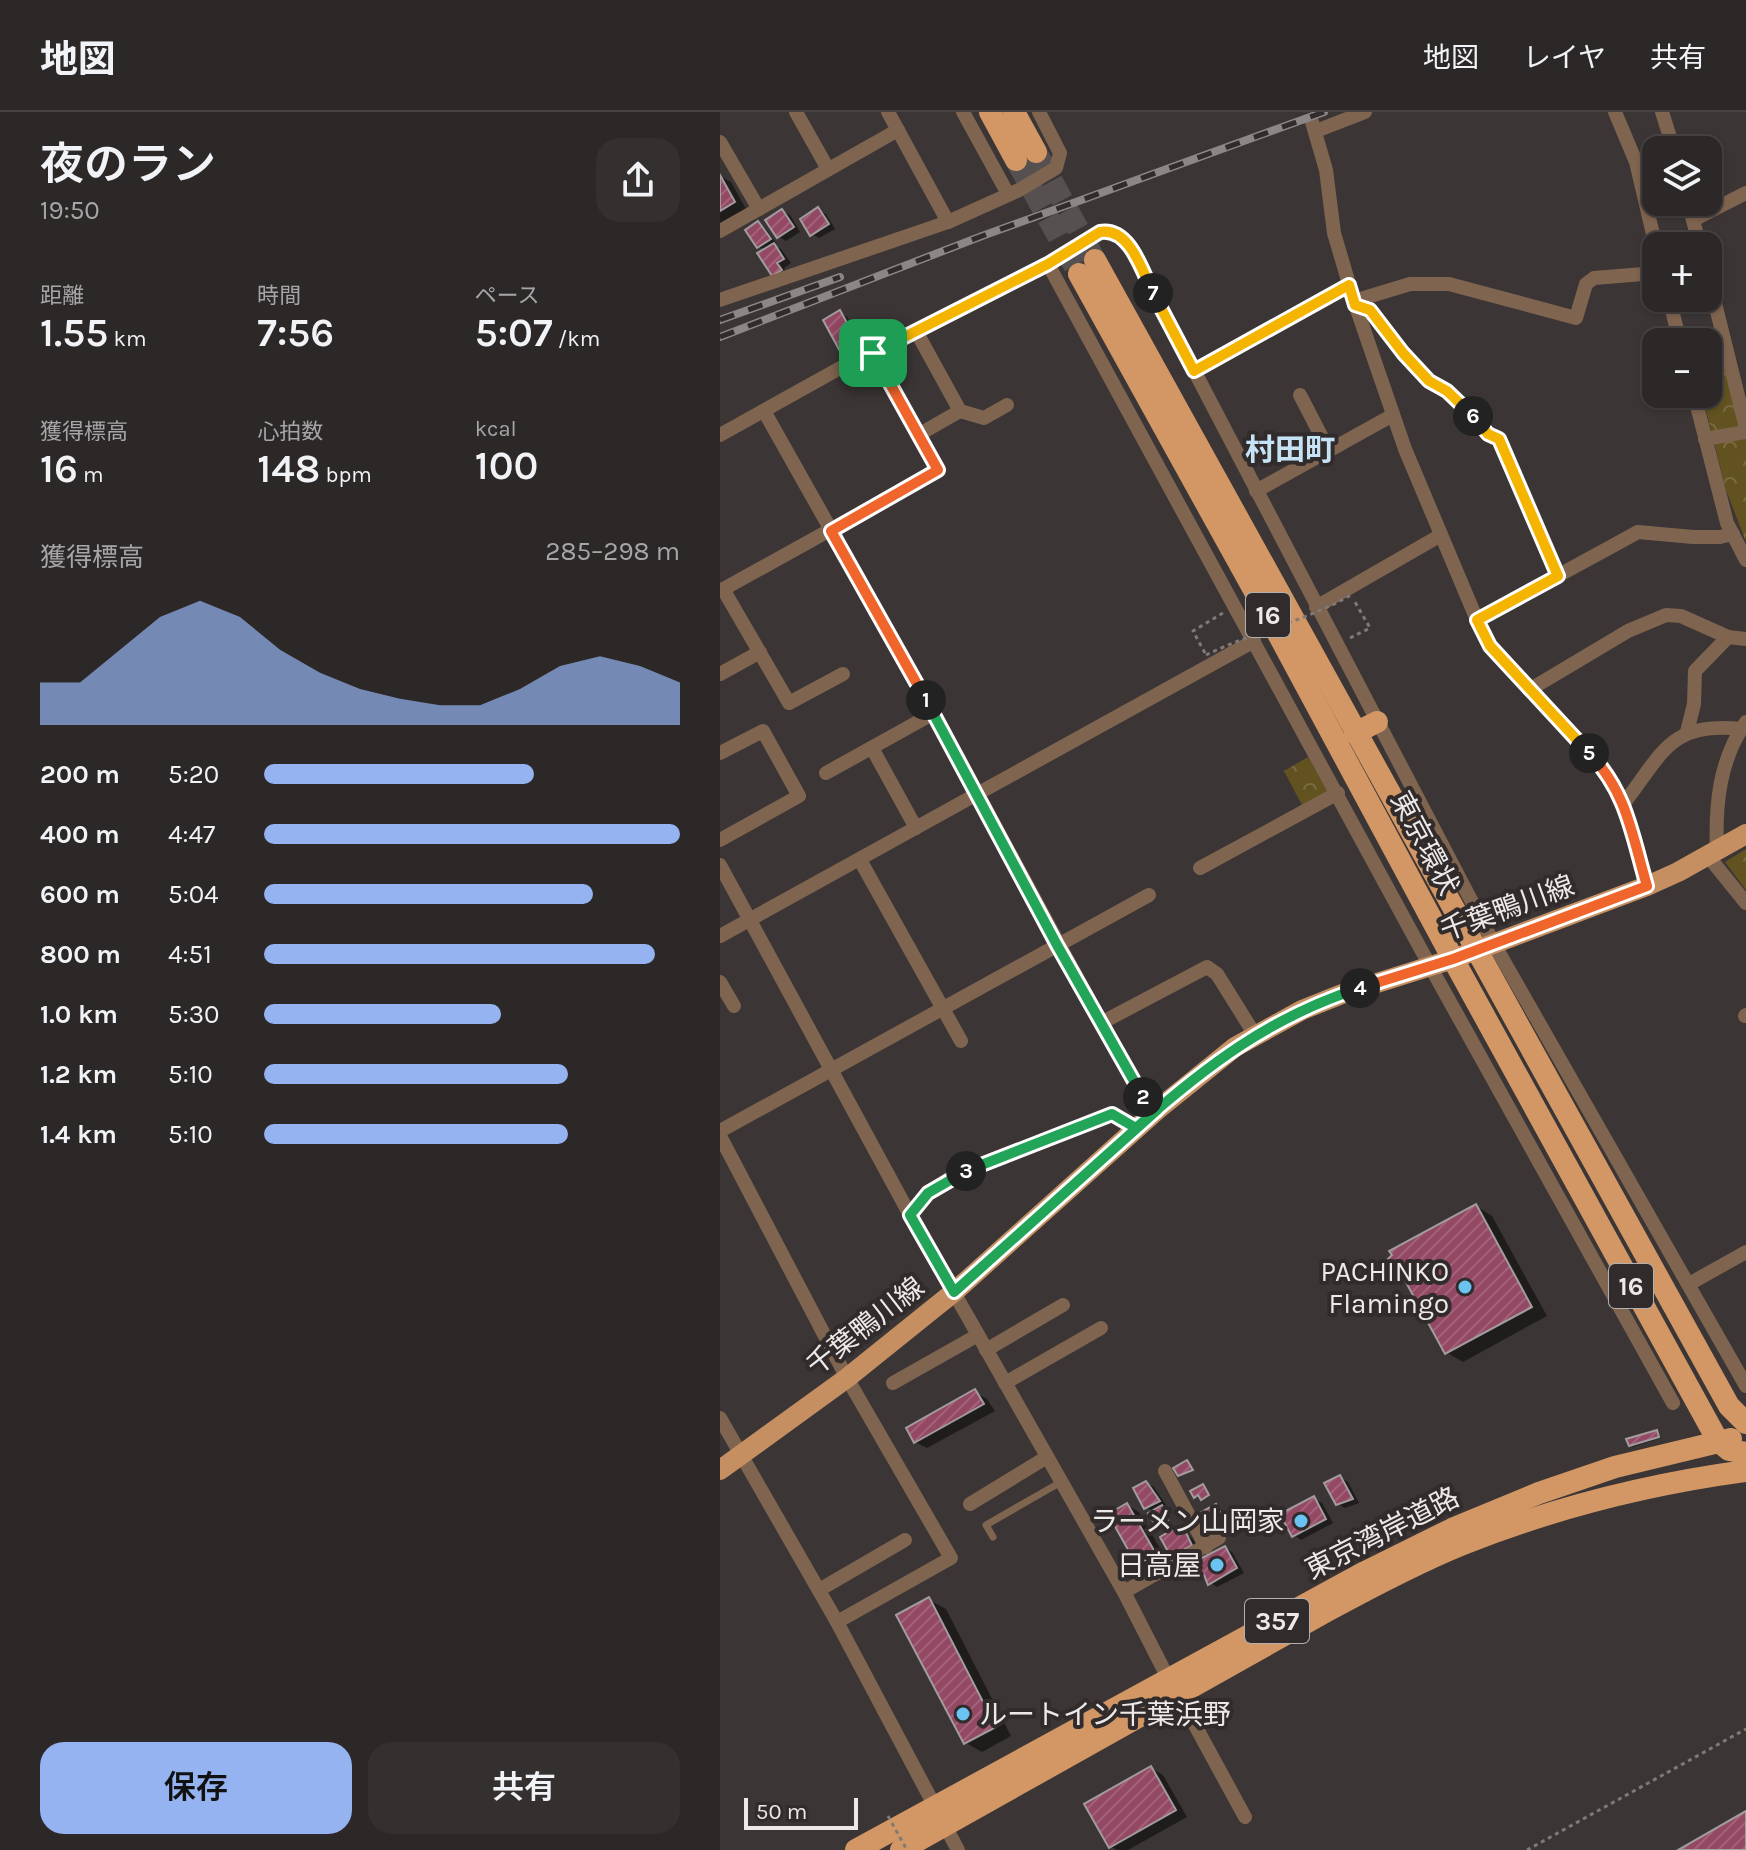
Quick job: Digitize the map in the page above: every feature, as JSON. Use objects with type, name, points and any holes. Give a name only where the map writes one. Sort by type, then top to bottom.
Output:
[{"type":"highway","points":[[990,112],[1026,156],[1014,112]]},
{"type":"highway","name":"東京環状","points":[[1733,1443],[1453,959],[1268,615],[1087,267],[1355,733],[1418,849],[1486,946],[1638,1244],[1729,1406],[1746,1423]]},
{"type":"highway","points":[[1355,733],[1377,722]]},
{"type":"highway","name":"東京環状","points":[[1638,1244],[1668,1320],[1733,1443]]},
{"type":"highway","points":[[1706,1477],[1721,1462],[1733,1443]]},
{"type":"highway","name":"東京湾岸道路","points":[[1174,1687],[1365,1572],[1452,1529],[1588,1476],[1733,1443]]},
{"type":"highway","name":"東京湾岸道路","points":[[856,1850],[940,1815],[1174,1687],[1387,1579],[1462,1545],[1633,1490],[1746,1471]]},
{"type":"highway","name":"東京湾岸道路","points":[[904,1850],[940,1815]]},
{"type":"main road","name":"千葉鴨川線","points":[[720,1470],[847,1378],[954,1292],[1157,1110],[1213,1064],[1255,1035],[1342,994],[1453,959],[1647,886],[1746,834]]},
{"type":"street","points":[[796,112],[828,169]]},
{"type":"street","points":[[888,112],[948,222]]},
{"type":"street","points":[[963,112],[1008,194]]},
{"type":"street","points":[[720,300],[948,222],[1056,168],[1060,153],[1039,112]]},
{"type":"street","points":[[1365,112],[1314,126],[1326,170],[1334,233],[1393,415],[1490,646],[1603,767],[1615,785],[1624,803],[1647,886]]},
{"type":"street","points":[[1615,112],[1636,162],[1652,232]]},
{"type":"street","points":[[1662,112],[1670,136]]},
{"type":"street","points":[[720,231],[898,130]]},
{"type":"street","points":[[720,142],[759,209]]},
{"type":"street","points":[[1693,220],[1746,193]]},
{"type":"street","points":[[1692,216],[1696,232]]},
{"type":"street","points":[[720,435],[860,357],[1048,264],[1100,232],[1109,230],[1120,235],[1129,246],[1377,722],[1486,946],[1517,986],[1746,1386]]},
{"type":"street","points":[[1048,264],[1430,966],[1673,1403]]},
{"type":"street","points":[[1355,303],[1410,284],[1449,284],[1576,318],[1586,284],[1594,278],[1642,274]]},
{"type":"street","points":[[1194,371],[1349,285]]},
{"type":"street","points":[[1705,439],[1746,430],[1717,312]]},
{"type":"street","points":[[916,331],[960,411],[984,418],[1007,405]]},
{"type":"street","points":[[843,674],[789,703],[722,590],[938,470],[873,353]]},
{"type":"street","points":[[1300,395],[1329,451]]},
{"type":"street","points":[[1697,408],[1720,500],[1746,560]]},
{"type":"street","points":[[764,411],[934,713],[1140,1094],[1157,1110]]},
{"type":"street","points":[[918,435],[960,411]]},
{"type":"street","points":[[1256,491],[1393,415]]},
{"type":"street","points":[[1477,620],[1638,532],[1693,537],[1733,534]]},
{"type":"street","points":[[1316,607],[1441,535]]},
{"type":"street","points":[[1529,690],[1628,631],[1666,615],[1681,616],[1728,637],[1746,639]]},
{"type":"street","points":[[1687,732],[1694,704],[1695,671],[1728,637]]},
{"type":"street","points":[[720,936],[1254,641]]},
{"type":"street","points":[[720,674],[760,652]]},
{"type":"street","points":[[826,773],[934,713]]},
{"type":"street","points":[[1624,803],[1671,743],[1687,732],[1712,725],[1744,725]]},
{"type":"street","points":[[1744,725],[1734,739],[1724,766],[1715,816],[1713,853],[1746,903]]},
{"type":"street","points":[[720,753],[763,731],[799,796],[720,840]]},
{"type":"street","points":[[872,748],[916,828]]},
{"type":"street","points":[[1200,868],[1338,793]]},
{"type":"street","points":[[860,860],[961,1041]]},
{"type":"street","points":[[720,865],[910,1215],[1124,1592],[1245,1817]]},
{"type":"street","points":[[837,1622],[951,1558],[847,1378],[720,1133],[1149,895]]},
{"type":"street","points":[[1101,1023],[1207,967],[1217,974],[1255,1035]]},
{"type":"street","points":[[720,982],[734,1006]]},
{"type":"street","points":[[910,1215],[928,1193],[956,1174],[1112,1114],[1136,1128]]},
{"type":"street","points":[[1689,1284],[1746,1252]]},
{"type":"street","points":[[986,1350],[1063,1305]]},
{"type":"street","points":[[1005,1383],[1101,1328]]},
{"type":"street","points":[[893,1383],[978,1335]]},
{"type":"street","points":[[720,1418],[837,1622],[958,1850]]},
{"type":"street","points":[[970,1504],[1047,1457]]},
{"type":"street","points":[[1165,1471],[1206,1547]]},
{"type":"street","points":[[1124,1592],[1219,1538]]},
{"type":"street","points":[[819,1590],[905,1540]]},
{"type":"lane","points":[[993,1537],[986,1525],[1061,1482]]},
{"type":"path","points":[[1355,303],[1370,310],[1429,381],[1447,391],[1468,409],[1488,434],[1499,439],[1558,576]]},
{"type":"path","points":[[1224,613],[1193,631],[1206,655],[1351,595],[1370,628],[1348,640],[1342,630]]},
{"type":"path","points":[[1527,1850],[1746,1729]]},
{"type":"path","points":[[888,1816],[904,1850]]},
{"type":"green space","points":[[1726,368],[1746,439],[1746,542],[1726,490],[1706,408],[1722,408],[1722,370]]},
{"type":"green space","points":[[1308,757],[1327,791],[1302,805],[1284,771]]},
{"type":"green space","points":[[1746,849],[1746,890],[1725,862]]},
{"type":"building","points":[[720,175],[735,202],[720,211]]},
{"type":"building","points":[[818,207],[829,224],[810,236],[800,219]]},
{"type":"building","points":[[782,209],[794,227],[777,238],[765,220]]},
{"type":"building","points":[[758,221],[771,239],[757,248],[745,230]]},
{"type":"building","points":[[774,243],[784,259],[777,263],[782,270],[772,276],[757,253]]},
{"type":"building","points":[[840,310],[858,343],[841,353],[823,320]]},
{"type":"building","name":"PACHINKO Flamingo","points":[[1476,1204],[1532,1307],[1445,1354],[1396,1264],[1392,1267],[1388,1259],[1392,1255],[1389,1251]]},
{"type":"building","points":[[975,1389],[984,1404],[914,1443],[906,1428]]},
{"type":"building","points":[[1657,1430],[1659,1437],[1629,1446],[1626,1439]]},
{"type":"building","points":[[1187,1460],[1193,1470],[1178,1476],[1173,1468]]},
{"type":"building","points":[[1340,1475],[1353,1499],[1336,1505],[1324,1483]]},
{"type":"building","points":[[1146,1481],[1160,1501],[1144,1509],[1133,1488]]},
{"type":"building","points":[[1203,1484],[1209,1495],[1201,1500],[1198,1495],[1194,1498],[1190,1491]]},
{"type":"building","points":[[1314,1496],[1326,1519],[1292,1537],[1280,1514]]},
{"type":"building","points":[[1127,1503],[1156,1554],[1130,1569],[1128,1566],[1135,1562],[1108,1514]]},
{"type":"building","points":[[1216,1504],[1224,1520],[1208,1528],[1200,1513]]},
{"type":"building","points":[[1162,1505],[1168,1521],[1157,1528],[1148,1513]]},
{"type":"building","points":[[1175,1528],[1179,1535],[1185,1531],[1192,1545],[1171,1557],[1160,1537]]},
{"type":"building","points":[[1225,1546],[1237,1568],[1208,1585],[1204,1575],[1200,1577],[1192,1563]]},
{"type":"building","points":[[929,1597],[996,1727],[964,1744],[896,1615]]},
{"type":"building","points":[[1151,1766],[1176,1810],[1109,1848],[1084,1804]]},
{"type":"building","points":[[1746,1811],[1746,1850],[1678,1850]]},
{"type":"tunnel","points":[[1036,152],[1095,260]]},
{"type":"tunnel","points":[[1016,160],[1079,274]]},
{"type":"railway","points":[[720,337],[982,236],[1324,112]]},
{"type":"railway","points":[[720,320],[840,277]]},
{"type":"place","name":"PACHINKO Flamingo","points":[[1465,1287]]},
{"type":"place","name":"ラーメン山岡家","points":[[1301,1521]]},
{"type":"place","name":"日高屋","points":[[1217,1565]]},
{"type":"place","name":"ルートイン千葉浜野","points":[[963,1714]]},
{"type":"district","name":"村田町","points":[[1290,450]]},
{"type":"route","points":[[873,353],[938,470],[831,531],[934,713],[1140,1094],[1157,1110],[954,1292],[910,1215],[928,1193],[956,1174],[1112,1114],[1136,1128],[1157,1110],[1191,1080],[1235,1047],[1302,1010],[1453,959],[1647,886],[1624,803],[1615,785],[1603,767],[1490,646],[1477,620],[1558,576],[1499,439],[1488,434],[1468,409],[1447,391],[1429,381],[1370,310],[1355,305],[1349,285],[1194,371],[1129,246],[1120,235],[1109,230],[873,353]]}]
